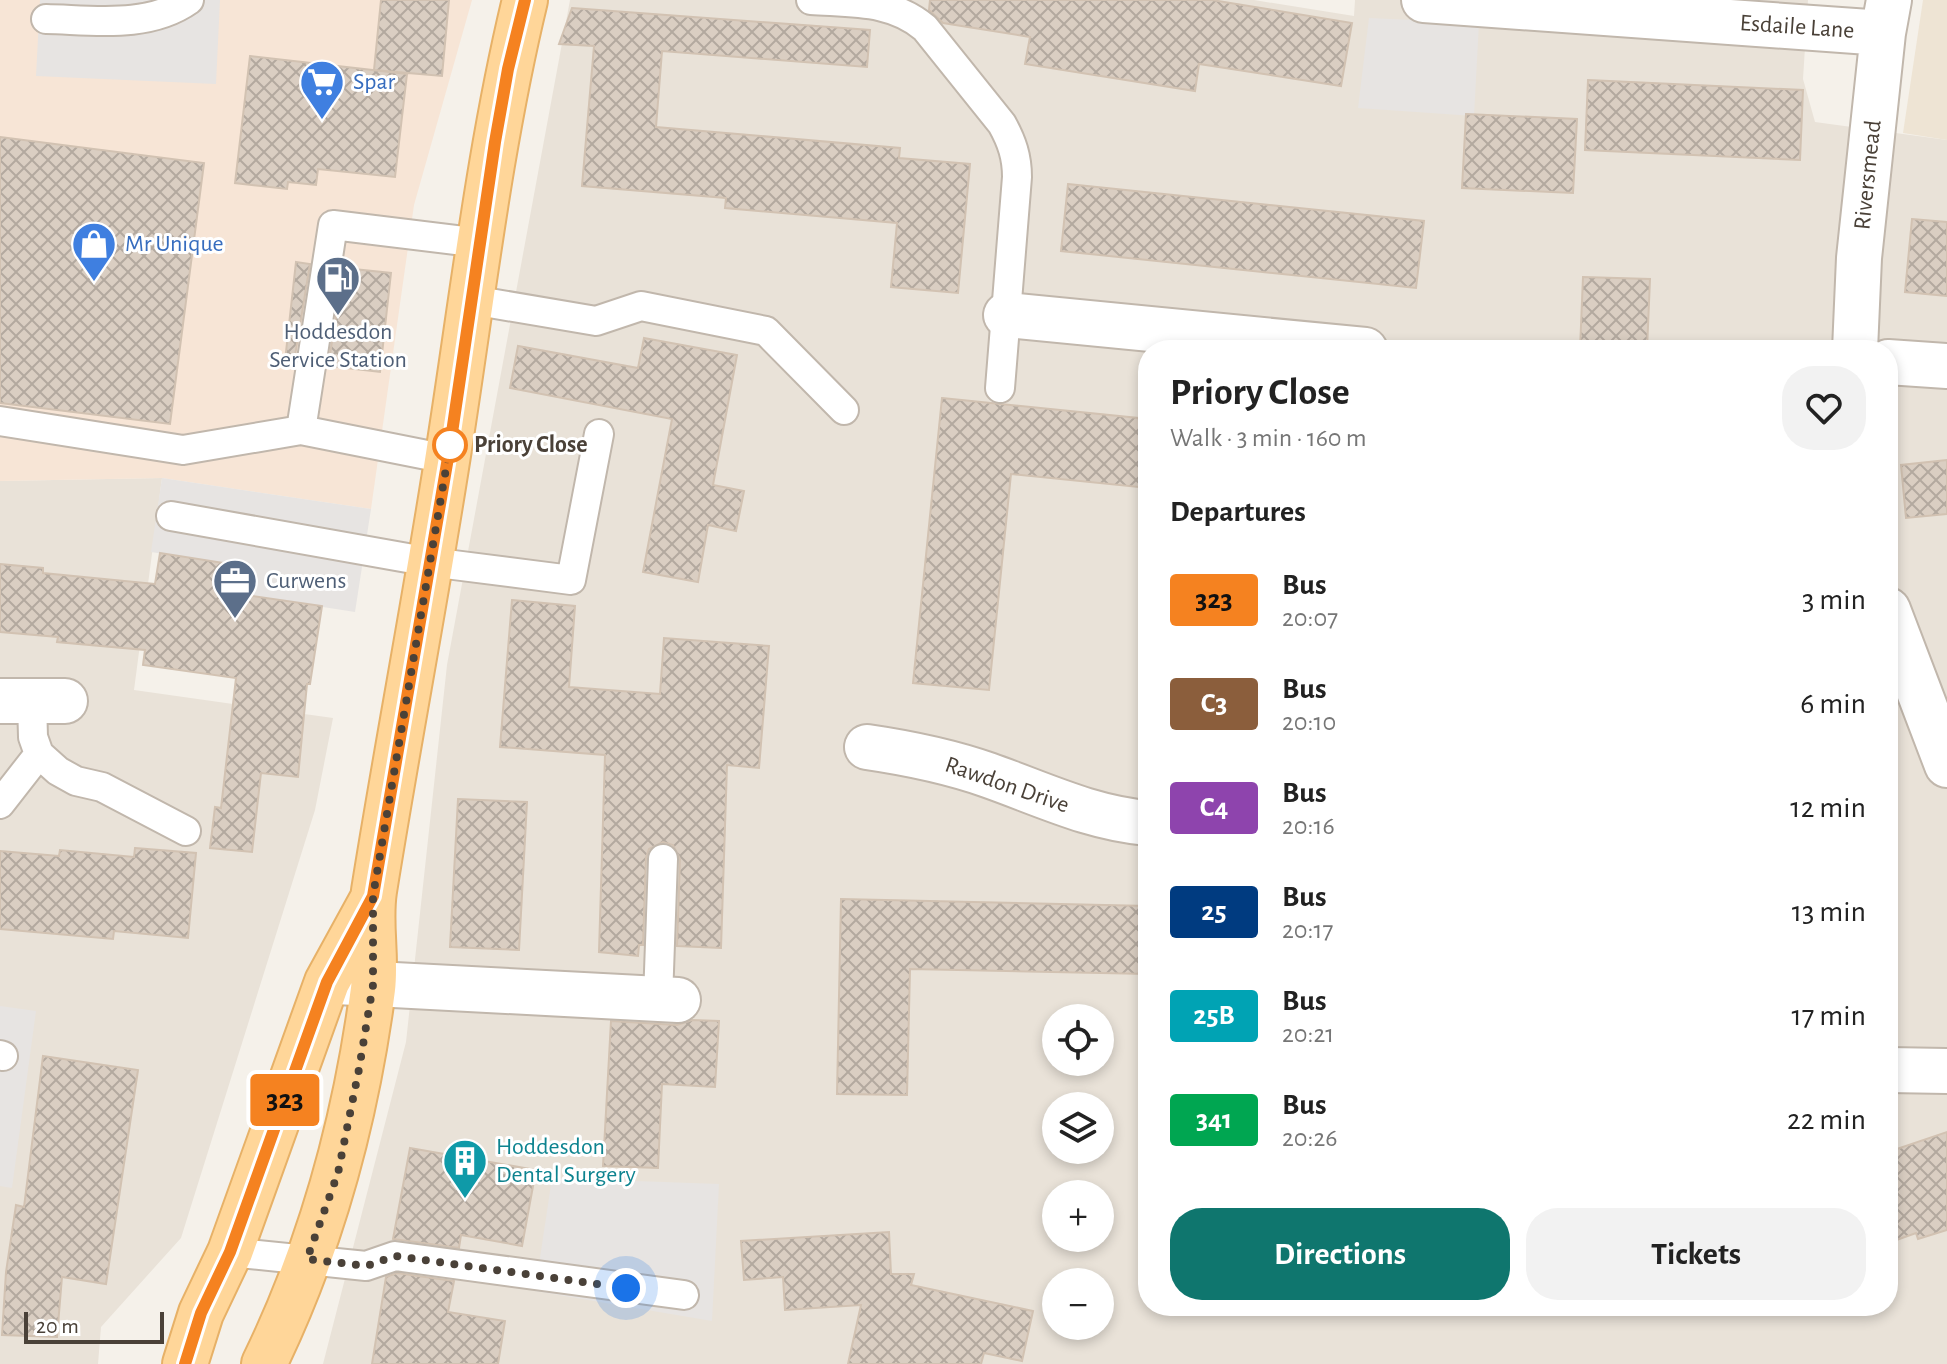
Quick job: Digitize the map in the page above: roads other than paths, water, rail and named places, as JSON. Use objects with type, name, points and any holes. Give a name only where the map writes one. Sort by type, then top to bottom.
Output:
[{"type":"main road","points":[[264,1364],[281,1329],[338,1173],[373,985],[373,896],[447,459],[508,69],[525,0]]},
{"type":"main road","points":[[185,1364],[201,1313],[230,1252],[327,982],[373,896]]},
{"type":"street","name":"Esdaile Lane","points":[[1424,0],[1886,16]]},
{"type":"street","name":"Riversmead","points":[[1855,340],[1859,258],[1886,16]]},
{"type":"street","points":[[1006,315],[1262,340]]},
{"type":"street","points":[[1898,363],[1947,366]]},
{"type":"street","points":[[1898,632],[1939,720],[1947,765]]},
{"type":"street","name":"Rawdon Drive","points":[[867,747],[919,755],[960,766],[1093,814],[1138,821]]},
{"type":"street","points":[[327,982],[668,1000]]},
{"type":"street","points":[[1898,1070],[1947,1071]]},
{"type":"lane","points":[[46,19],[141,19],[163,14],[189,0]]},
{"type":"lane","points":[[811,0],[881,5],[912,16],[1002,124],[1017,160],[1000,388]]},
{"type":"lane","points":[[301,430],[333,225],[480,243]]},
{"type":"lane","points":[[472,300],[596,321],[641,306],[766,331],[844,410]]},
{"type":"lane","points":[[0,421],[183,450],[301,430],[447,459]]},
{"type":"lane","points":[[171,516],[430,562],[571,580],[599,434]]},
{"type":"lane","points":[[32,701],[33,737],[39,754],[58,771],[76,781],[102,787],[186,831]]},
{"type":"lane","points":[[0,804],[39,754]]},
{"type":"lane","points":[[663,859],[668,1000]]},
{"type":"lane","points":[[230,1252],[366,1266],[395,1256],[684,1295]]},
{"type":"place","name":"Spar","points":[[322,121]]},
{"type":"place","name":"Mr Unique","points":[[94,283]]},
{"type":"place","name":"Hoddesdon Service Station","points":[[338,317]]},
{"type":"place","name":"Priory Close","points":[[450,445]]},
{"type":"place","name":"Curwens","points":[[235,620]]},
{"type":"place","name":"Hoddesdon Dental Surgery","points":[[465,1200]]}]
